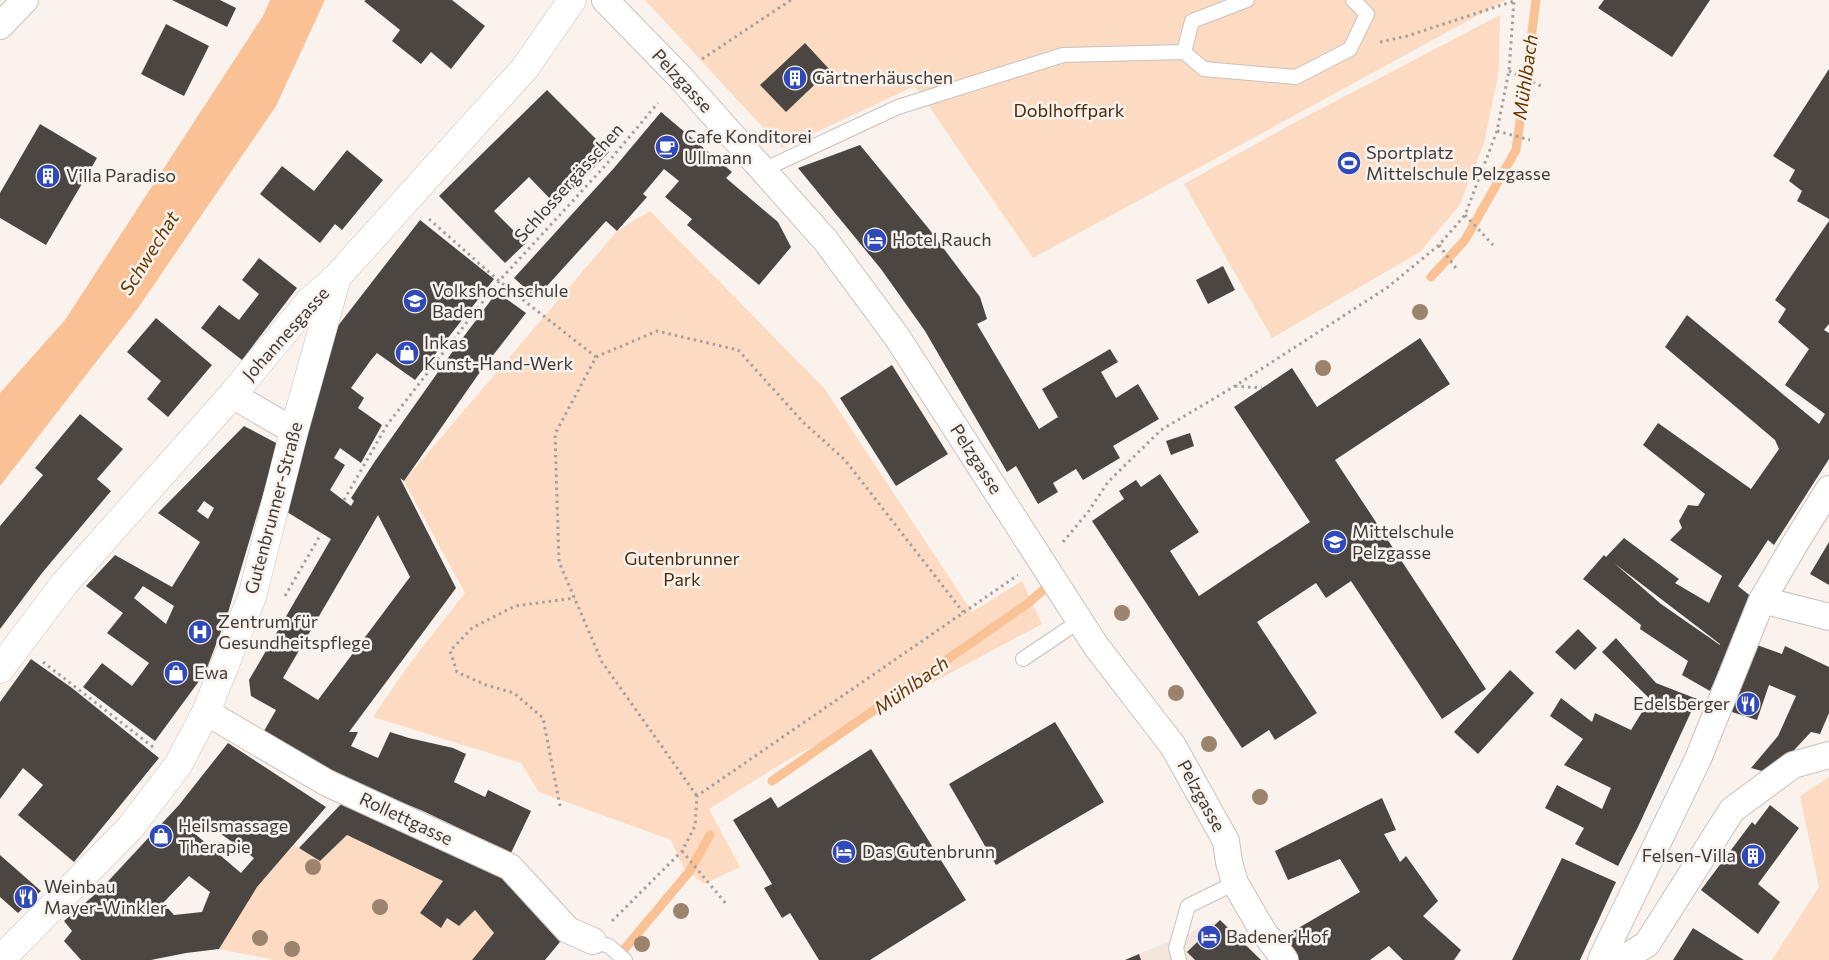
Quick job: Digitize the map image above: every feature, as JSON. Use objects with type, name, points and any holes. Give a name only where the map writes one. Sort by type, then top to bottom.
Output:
[{"type":"street","points":[[0,26],[25,0]]},
{"type":"street","name":"Johannesgasse","points":[[0,669],[65,583],[232,395],[309,302],[337,277],[525,68],[572,0]]},
{"type":"street","name":"Pelzgasse","points":[[605,0],[681,78],[826,241],[898,337],[1096,646],[1173,746],[1226,841],[1236,883],[1263,932],[1285,960]]},
{"type":"street","name":"Gutenbrunner-Straße","points":[[0,960],[130,828],[178,765],[206,712],[252,597],[294,431],[337,277]]},
{"type":"street","points":[[232,395],[294,431]]},
{"type":"street","points":[[1600,960],[1698,759],[1762,600],[1829,489]]},
{"type":"street","points":[[1762,600],[1829,617]]},
{"type":"street","name":"Rollettgasse","points":[[206,712],[327,783],[510,867],[568,930],[601,944]]},
{"type":"street","points":[[1621,960],[1647,944],[1732,810],[1793,765],[1829,755]]},
{"type":"lane","points":[[1184,52],[1192,21],[1247,0]]},
{"type":"lane","points":[[763,170],[898,106],[1063,55],[1184,52],[1204,69],[1296,77],[1350,49],[1367,14],[1353,0]]},
{"type":"lane","points":[[1023,659],[1081,620]]},
{"type":"lane","points":[[1179,960],[1176,948],[1188,906],[1236,883]]},
{"type":"lane","points":[[601,944],[625,960]]},
{"type":"path","points":[[701,59],[791,0]]},
{"type":"path","points":[[697,796],[1041,560],[1069,537],[1108,482],[1160,430],[1235,386],[1388,287],[1439,245],[1465,214],[1497,131],[1509,71],[1514,1],[1406,36],[1350,49]]},
{"type":"path","points":[[1509,71],[1541,86]]},
{"type":"path","name":"Schlossergässchen","points":[[344,500],[387,425],[499,281],[604,167],[658,103]]},
{"type":"path","points":[[1497,131],[1530,140]]},
{"type":"path","points":[[406,199],[499,281],[596,358]]},
{"type":"path","points":[[1465,214],[1493,245]]},
{"type":"path","points":[[1439,245],[1458,271]]},
{"type":"path","points":[[601,944],[682,851],[695,826],[697,796],[602,662],[559,562],[555,434],[596,358],[657,331],[738,350],[802,422],[844,460],[963,612]]},
{"type":"path","points":[[1235,386],[1262,388]]},
{"type":"path","points":[[252,597],[283,599],[321,534]]},
{"type":"path","points":[[560,806],[543,718],[514,693],[486,685],[457,672],[450,651],[472,628],[515,606],[574,598]]},
{"type":"path","points":[[19,644],[178,765]]},
{"type":"path","points":[[682,851],[727,905]]},
{"type":"shaded area","name":"Badener Hof","points":[[1220,920],[1261,960],[1124,960],[1139,954]]},
{"type":"green space","name":"Doblhoffpark","points":[[645,0],[1506,0],[1033,258],[915,86],[782,148]]},
{"type":"green space","name":"Sportplatz Mittelschule Pelzgasse","points":[[1500,15],[1499,71],[1484,143],[1459,206],[1420,252],[1272,338],[1184,184],[1292,124]]},
{"type":"green space","name":"Gutenbrunner Park","points":[[650,211],[824,388],[972,612],[1022,581],[1042,624],[789,759],[709,809],[740,867],[704,884],[683,867],[671,840],[539,792],[521,763],[373,717],[410,663],[465,593],[404,481],[617,231]]},
{"type":"green space","points":[[1829,777],[1829,960],[1772,960],[1819,887],[1800,796]]},
{"type":"green space","points":[[347,835],[443,881],[420,913],[441,927],[447,918],[459,926],[475,910],[494,933],[472,960],[275,960],[219,949],[257,887],[294,845],[320,861]]},
{"type":"water","name":"Schwechat","points":[[270,0],[325,0],[276,106],[138,308],[0,486],[0,393],[65,320],[263,16]]},
{"type":"building","points":[[172,0],[220,0],[236,8],[227,27]]},
{"type":"building","points":[[452,0],[485,26],[451,69],[431,52],[421,64],[392,41],[400,30],[364,1]]},
{"type":"building","points":[[1604,0],[1710,0],[1672,57],[1598,8]]},
{"type":"building","points":[[166,24],[209,46],[184,96],[141,74]]},
{"type":"building","name":"Gärtnerhäuschen","points":[[805,43],[830,70],[786,112],[760,85]]},
{"type":"building","points":[[1829,69],[1829,219],[1797,201],[1802,191],[1789,181],[1795,170],[1773,156]]},
{"type":"building","points":[[547,90],[609,152],[557,206],[529,177],[494,211],[526,243],[505,263],[439,196]]},
{"type":"building","points":[[661,112],[732,172],[726,178],[778,222],[791,247],[759,285],[687,225],[692,219],[665,197],[679,181],[664,169],[643,194],[647,197],[617,231],[606,221],[536,298],[514,278],[614,168]]},
{"type":"building","name":"Villa Paradiso","points":[[40,124],[97,158],[46,245],[0,218],[0,193]]},
{"type":"building","points":[[860,145],[929,229],[980,297],[987,319],[977,324],[1039,429],[1058,417],[1042,389],[1110,349],[1118,362],[1101,372],[1116,398],[1138,384],[1159,419],[1113,446],[1120,458],[1083,480],[1076,469],[1053,483],[1058,492],[1038,504],[1016,466],[1007,472],[925,331],[881,269],[798,168]]},
{"type":"building","points":[[347,150],[383,180],[342,230],[335,224],[320,243],[260,194],[282,166],[314,191]]},
{"type":"building","points":[[420,220],[494,279],[415,380],[377,353],[351,388],[364,398],[358,408],[382,425],[361,463],[340,448],[334,458],[345,465],[330,490],[351,506],[354,501],[351,498],[375,461],[497,292],[526,313],[480,372],[404,481],[400,478],[456,588],[349,732],[358,732],[351,746],[378,758],[390,732],[453,748],[466,754],[454,782],[485,797],[488,790],[531,811],[511,853],[324,766],[264,731],[276,710],[251,696],[249,680],[331,539],[287,512],[334,331]],"holes":[[[378,515],[410,577],[318,700],[283,678]]]},
{"type":"building","points":[[1829,221],[1829,324],[1824,330],[1829,333],[1829,459],[1774,545],[1768,540],[1738,586],[1753,598],[1710,691],[1682,675],[1688,661],[1640,629],[1641,625],[1583,579],[1604,555],[1606,557],[1624,538],[1679,579],[1675,583],[1709,603],[1722,576],[1670,540],[1682,528],[1679,521],[1688,505],[1698,506],[1705,494],[1643,445],[1658,423],[1751,489],[1779,449],[1775,440],[1665,347],[1687,315],[1819,424],[1825,414],[1785,385],[1809,349],[1778,322],[1786,309],[1775,300]],"holes":[[[1614,563],[1720,644],[1661,604]]]},
{"type":"building","points":[[259,258],[297,288],[242,360],[201,328],[219,305],[239,320],[259,294],[242,280]]},
{"type":"building","points":[[1223,266],[1235,290],[1208,304],[1196,280]]},
{"type":"building","points":[[156,318],[212,365],[168,417],[147,399],[161,381],[127,352]]},
{"type":"building","name":"Mittelschule Pelzgasse","points":[[1420,338],[1450,384],[1335,460],[1486,689],[1442,719],[1351,581],[1326,598],[1316,583],[1257,622],[1317,713],[1275,740],[1269,730],[1242,748],[1092,521],[1124,499],[1119,491],[1136,480],[1141,487],[1160,474],[1199,532],[1170,551],[1199,596],[1310,522],[1234,407],[1292,368],[1317,407]]},
{"type":"building","points":[[892,365],[948,454],[896,486],[840,398]]},
{"type":"building","points":[[80,414],[123,449],[97,479],[111,491],[42,573],[0,629],[0,526],[43,475],[35,468]]},
{"type":"building","points":[[244,426],[278,444],[227,616],[205,673],[155,741],[83,687],[102,663],[132,686],[149,663],[107,633],[123,613],[86,586],[115,555],[172,587],[200,542],[158,513]],"holes":[[[204,501],[214,508],[208,519],[197,511]],[[143,586],[174,606],[166,624],[134,598]]]},
{"type":"building","points":[[1190,433],[1194,446],[1171,455],[1166,441]]},
{"type":"building","points":[[1829,542],[1829,585],[1810,574]]},
{"type":"building","points":[[1578,629],[1597,648],[1575,670],[1555,652]]},
{"type":"building","points":[[1616,638],[1656,683],[1697,699],[1618,866],[1575,844],[1584,828],[1545,808],[1557,785],[1602,809],[1611,788],[1564,765],[1583,739],[1550,716],[1561,698],[1592,722],[1595,713],[1631,730],[1650,699],[1602,652]]},
{"type":"building","name":"Edelsberger","points":[[1754,644],[1782,654],[1785,646],[1829,667],[1829,713],[1820,734],[1811,732],[1783,762],[1762,771],[1751,768],[1778,736],[1796,696],[1769,685],[1757,720],[1732,712],[1741,672]]},
{"type":"building","points":[[31,659],[72,688],[159,758],[74,862],[18,815],[43,785],[23,768],[0,799],[0,702]]},
{"type":"building","points":[[1510,670],[1534,693],[1478,754],[1454,732]]},
{"type":"building","points":[[1055,722],[1104,802],[996,865],[949,784]]},
{"type":"building","points":[[228,743],[326,807],[257,887],[219,949],[151,960],[81,960],[64,941],[72,931],[64,921],[99,891],[179,805]],"holes":[[[206,823],[254,858],[241,873],[194,833]],[[189,876],[210,892],[202,912],[174,915],[163,903]]]},
{"type":"building","name":"Das Gutenbrunn","points":[[871,749],[966,900],[870,960],[819,960],[790,913],[782,918],[764,888],[772,884],[733,820],[771,797],[778,808]]},
{"type":"building","points":[[1382,798],[1396,830],[1384,834],[1400,862],[1406,856],[1438,901],[1423,916],[1461,950],[1454,960],[1403,960],[1389,946],[1370,960],[1293,960],[1283,937],[1360,892],[1340,859],[1288,880],[1275,851]]},
{"type":"building","points":[[344,801],[501,877],[560,942],[545,960],[472,960],[494,933],[475,910],[459,926],[447,918],[441,928],[420,913],[443,881],[347,835],[320,861],[299,848]]},
{"type":"building","name":"Felsen-Villa","points":[[1770,805],[1799,828],[1758,884],[1780,902],[1758,934],[1701,890],[1752,822],[1755,825]]},
{"type":"building","points":[[0,855],[41,891],[18,913],[0,897]]},
{"type":"building","points":[[1562,858],[1616,882],[1580,960],[1512,960]]},
{"type":"building","points":[[1220,920],[1261,960],[1195,960],[1187,952]]},
{"type":"building","points":[[1693,928],[1744,960],[1673,960]]},
{"type":"building","points":[[1139,954],[1141,960],[1125,960]]},
{"type":"waterway","name":"Mühlbach","points":[[1431,277],[1465,240],[1516,150],[1536,0]]},
{"type":"waterway","name":"Mühlbach","points":[[772,781],[1027,604],[1048,586]]},
{"type":"waterway","name":"Mühlbach","points":[[617,958],[689,872],[710,835]]},
{"type":"place","name":"Gärtnerhäuschen","points":[[795,78]]},
{"type":"place","name":"Cafe Konditorei Ullmann","points":[[667,147]]},
{"type":"place","name":"Sportplatz Mittelschule Pelzgasse","points":[[1349,163]]},
{"type":"place","name":"Villa Paradiso","points":[[48,176]]},
{"type":"place","name":"Hotel Rauch","points":[[875,240]]},
{"type":"place","name":"Volkshochschule Baden","points":[[415,301]]},
{"type":"place","name":"Inkas Kunst-Hand-Werk","points":[[407,353]]},
{"type":"place","name":"Mittelschule Pelzgasse","points":[[1335,542]]},
{"type":"place","name":"Zentrum für Gesundheitspflege","points":[[200,632]]},
{"type":"place","name":"Ewa","points":[[176,673]]},
{"type":"place","name":"Edelsberger","points":[[1748,704]]},
{"type":"place","name":"Heilsmassage Therapie","points":[[161,836]]},
{"type":"place","name":"Das Gutenbrunn","points":[[844,852]]},
{"type":"place","name":"Felsen-Villa","points":[[1753,856]]},
{"type":"place","name":"Weinbau Mayer-Winkler","points":[[26,897]]},
{"type":"place","name":"Badener Hof","points":[[1209,937]]}]
